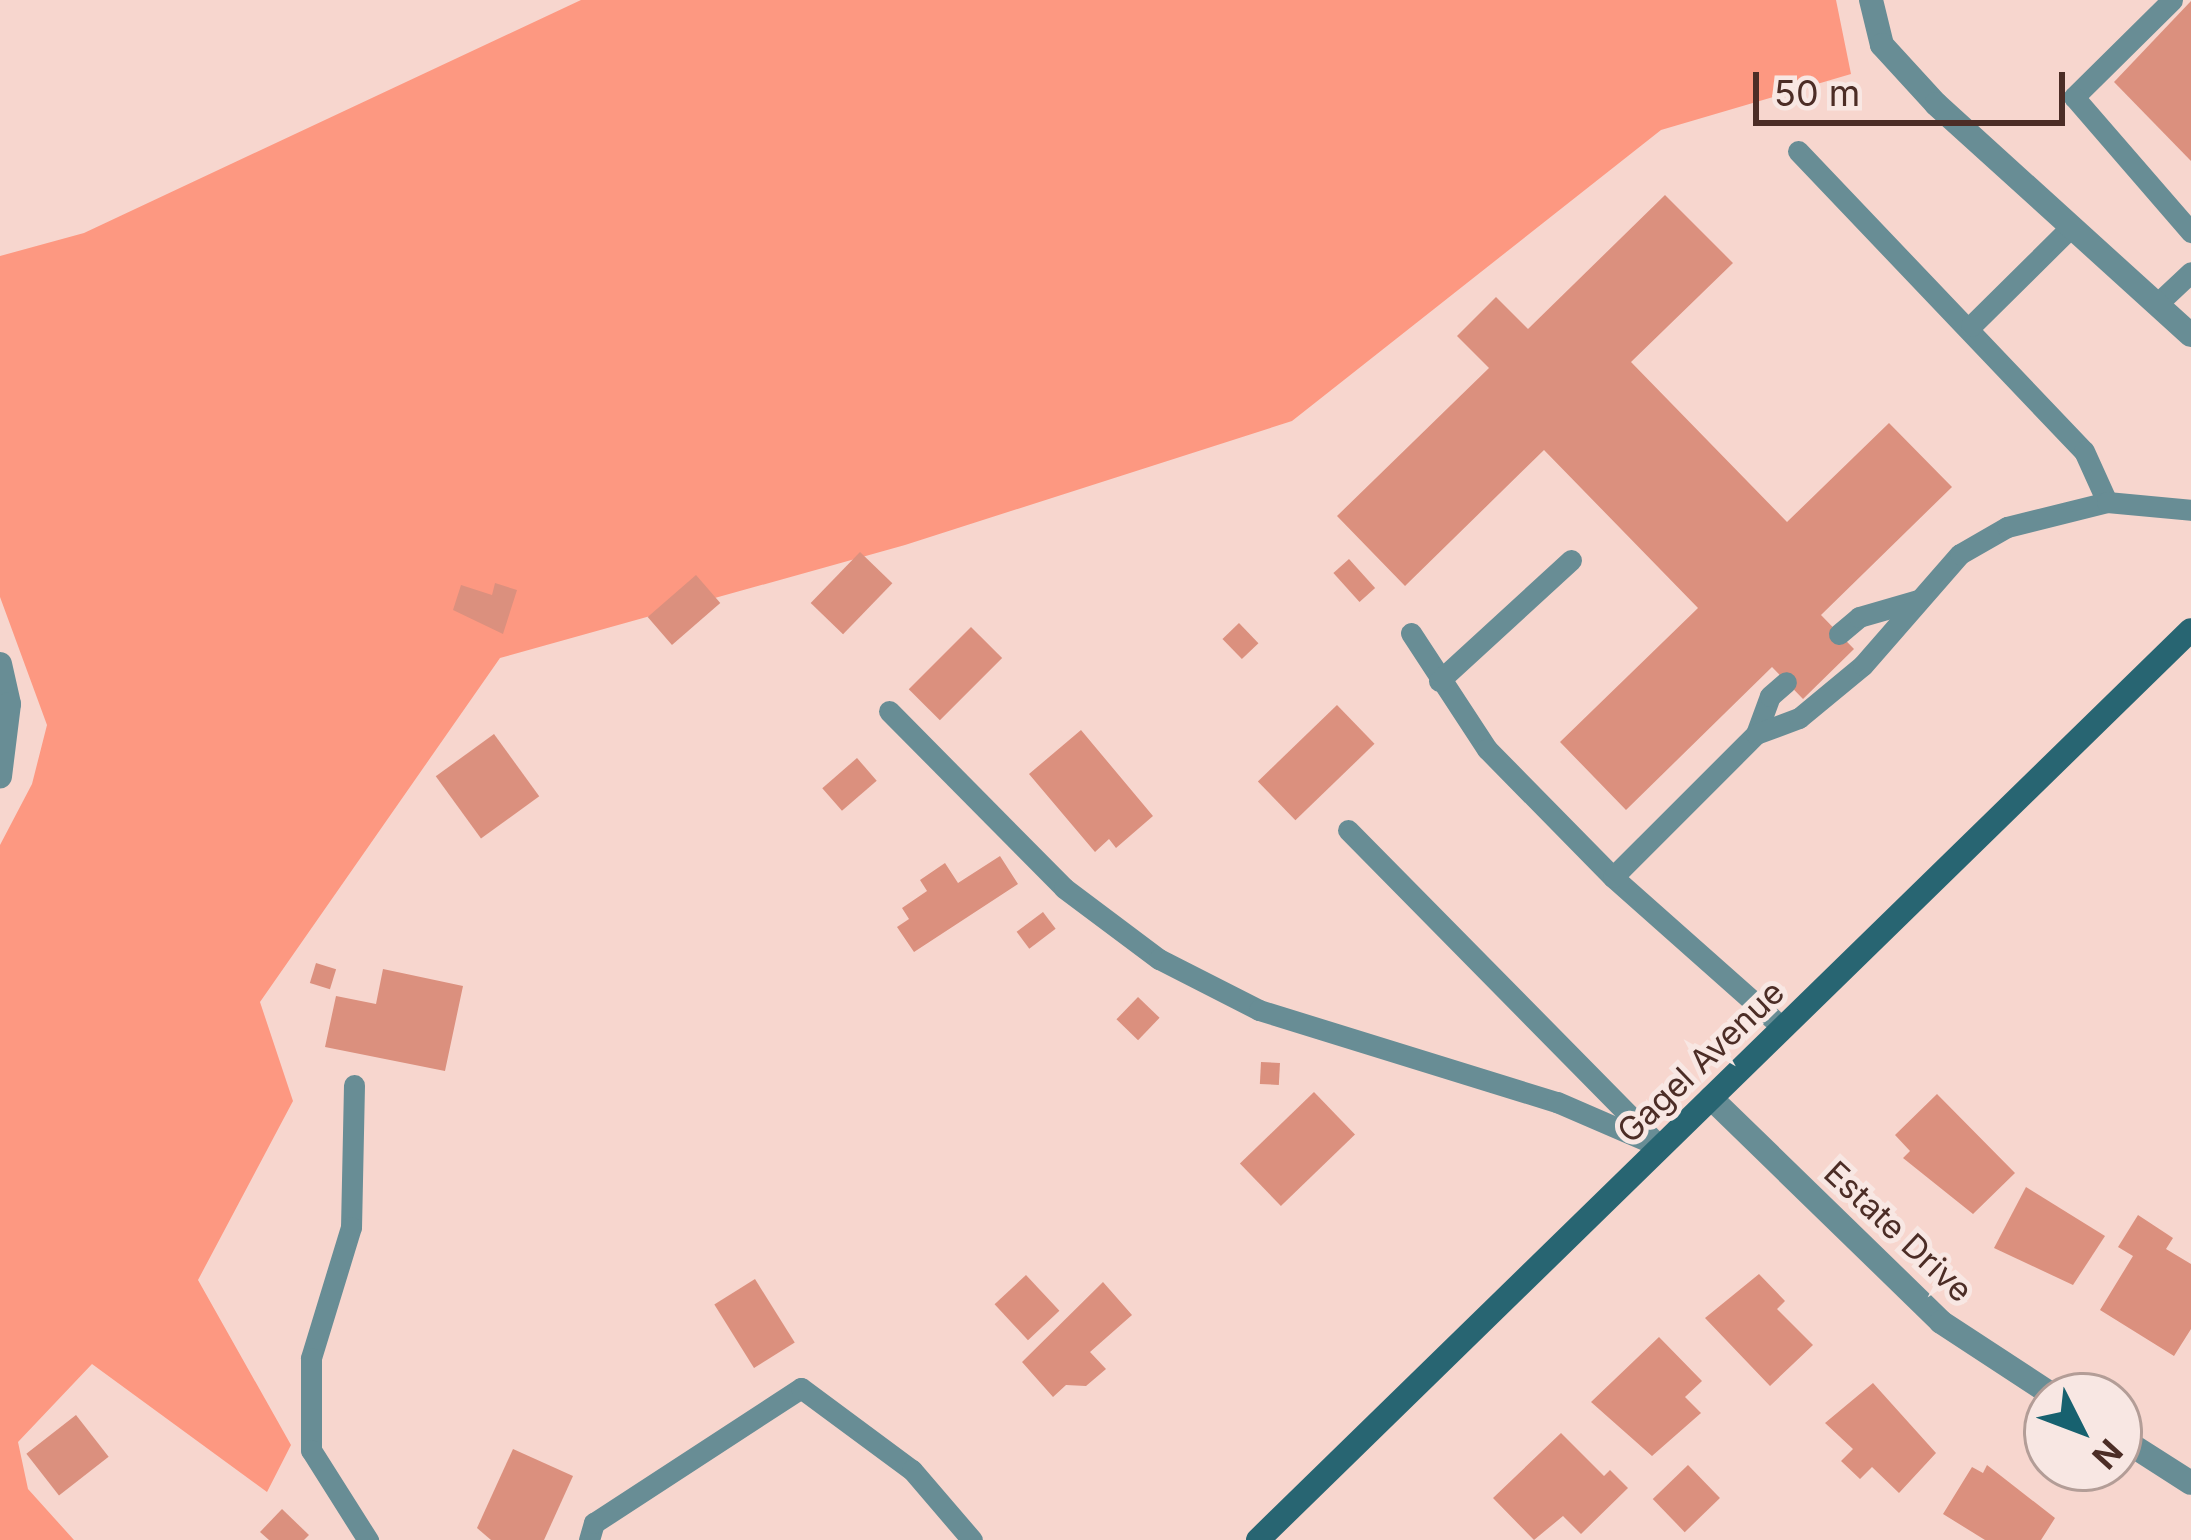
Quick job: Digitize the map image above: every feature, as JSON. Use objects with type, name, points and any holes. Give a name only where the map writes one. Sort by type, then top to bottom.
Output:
[{"type":"street","points":[[1871,0],[1882,45],[2191,335]]},
{"type":"street","name":"Gagel Avenue","points":[[1258,1540],[2191,631]]},
{"type":"street","points":[[0,664],[9,704],[0,776]]},
{"type":"street","name":"Estate Drive","points":[[1711,1098],[1941,1322],[2023,1376]]},
{"type":"street","points":[[2143,1452],[2191,1483]]},
{"type":"lane","points":[[2172,0],[2074,97],[2191,232]]},
{"type":"lane","points":[[1798,151],[1971,326],[2084,451],[2107,502]]},
{"type":"lane","points":[[1971,326],[2071,227]]},
{"type":"lane","points":[[2158,303],[2191,272]]},
{"type":"lane","points":[[1613,877],[1756,734],[1799,718],[1863,665],[1960,554],[2007,527],[2107,502],[2191,510]]},
{"type":"lane","points":[[1439,681],[1570,560]]},
{"type":"lane","points":[[1839,634],[1859,617],[1919,600]]},
{"type":"lane","points":[[1411,633],[1487,749],[1613,877],[1784,1028]]},
{"type":"lane","points":[[1756,734],[1770,696],[1786,682]]},
{"type":"lane","points":[[889,711],[1064,888],[1159,959],[1259,1010],[1557,1102],[1660,1147]]},
{"type":"lane","points":[[1348,830],[1660,1147]]},
{"type":"lane","points":[[354,1084],[351,1227],[311,1358],[311,1450],[368,1540]]},
{"type":"lane","points":[[589,1540],[594,1523],[801,1388],[912,1470],[972,1540]]},
{"type":"shaded area","points":[[581,0],[1836,0],[1851,74],[1661,130],[1292,421],[905,545],[500,658],[260,1002],[293,1101],[198,1280],[291,1445],[267,1492],[92,1364],[18,1442],[28,1489],[74,1540],[0,1540],[0,845],[32,784],[47,725],[0,597],[0,256],[84,233]]},
{"type":"building","points":[[2191,1],[2191,161],[2114,82]]},
{"type":"building","points":[[1665,195],[1733,263],[1631,362],[1787,522],[1889,423],[1952,487],[1821,615],[1854,649],[1803,699],[1772,667],[1626,810],[1560,742],[1698,608],[1544,450],[1405,586],[1337,516],[1489,368],[1457,336],[1496,297],[1528,329]]},
{"type":"building","points":[[860,552],[892,583],[843,634],[811,603]]},
{"type":"building","points":[[1349,559],[1375,588],[1359,602],[1333,573]]},
{"type":"building","points":[[696,575],[720,603],[672,645],[648,617]]},
{"type":"building","points":[[495,583],[517,590],[503,634],[453,610],[461,585],[492,595]]},
{"type":"building","points":[[1239,623],[1258,643],[1242,659],[1222,639]]},
{"type":"building","points":[[971,627],[1002,658],[940,720],[909,689]]},
{"type":"building","points":[[1337,705],[1375,744],[1295,820],[1258,781]]},
{"type":"building","points":[[1081,730],[1153,816],[1116,848],[1109,839],[1095,852],[1029,774]]},
{"type":"building","points":[[494,734],[539,796],[481,839],[436,776]]},
{"type":"building","points":[[857,758],[877,781],[842,811],[822,788]]},
{"type":"building","points":[[1000,856],[1018,884],[914,952],[897,927],[909,919],[902,908],[927,891],[920,880],[945,863],[958,883]]},
{"type":"building","points":[[1043,912],[1056,929],[1029,949],[1017,932]]},
{"type":"building","points":[[316,963],[336,969],[330,989],[310,983]]},
{"type":"building","points":[[383,969],[463,986],[445,1071],[325,1047],[336,996],[376,1004]]},
{"type":"building","points":[[1138,997],[1160,1018],[1138,1040],[1116,1019]]},
{"type":"building","points":[[1261,1062],[1280,1063],[1279,1085],[1260,1084]]},
{"type":"building","points":[[1314,1092],[1355,1134],[1281,1206],[1240,1164]]},
{"type":"building","points":[[1937,1094],[2015,1173],[1973,1214],[1903,1158],[1910,1151],[1895,1135]]},
{"type":"building","points":[[2026,1187],[2105,1236],[2073,1285],[1994,1248]]},
{"type":"building","points":[[2138,1215],[2173,1238],[2166,1249],[2191,1264],[2191,1329],[2174,1356],[2100,1310],[2133,1256],[2118,1247]]},
{"type":"building","points":[[1759,1274],[1785,1301],[1777,1309],[1813,1345],[1770,1386],[1705,1318]]},
{"type":"building","points":[[1026,1275],[1059,1311],[1028,1340],[995,1304]]},
{"type":"building","points":[[755,1279],[795,1343],[754,1368],[714,1304]]},
{"type":"building","points":[[1103,1282],[1132,1315],[1090,1352],[1106,1369],[1086,1386],[1066,1385],[1053,1397],[1022,1362]]},
{"type":"building","points":[[1659,1337],[1702,1381],[1685,1397],[1701,1413],[1652,1456],[1591,1402]]},
{"type":"building","points":[[1873,1383],[1936,1453],[1899,1493],[1872,1467],[1860,1479],[1841,1461],[1853,1449],[1825,1423]]},
{"type":"building","points":[[76,1415],[109,1457],[59,1496],[26,1454]]},
{"type":"building","points":[[1561,1433],[1604,1476],[1610,1470],[1628,1488],[1581,1534],[1563,1516],[1534,1540],[1493,1498]]},
{"type":"building","points":[[513,1449],[573,1476],[544,1540],[491,1540],[477,1528]]},
{"type":"building","points":[[1688,1465],[1720,1498],[1685,1532],[1653,1499]]},
{"type":"building","points":[[1987,1465],[2055,1518],[2041,1540],[1985,1540],[1943,1514],[1972,1467],[1983,1473]]},
{"type":"building","points":[[282,1509],[309,1535],[304,1540],[269,1540],[260,1532]]}]
